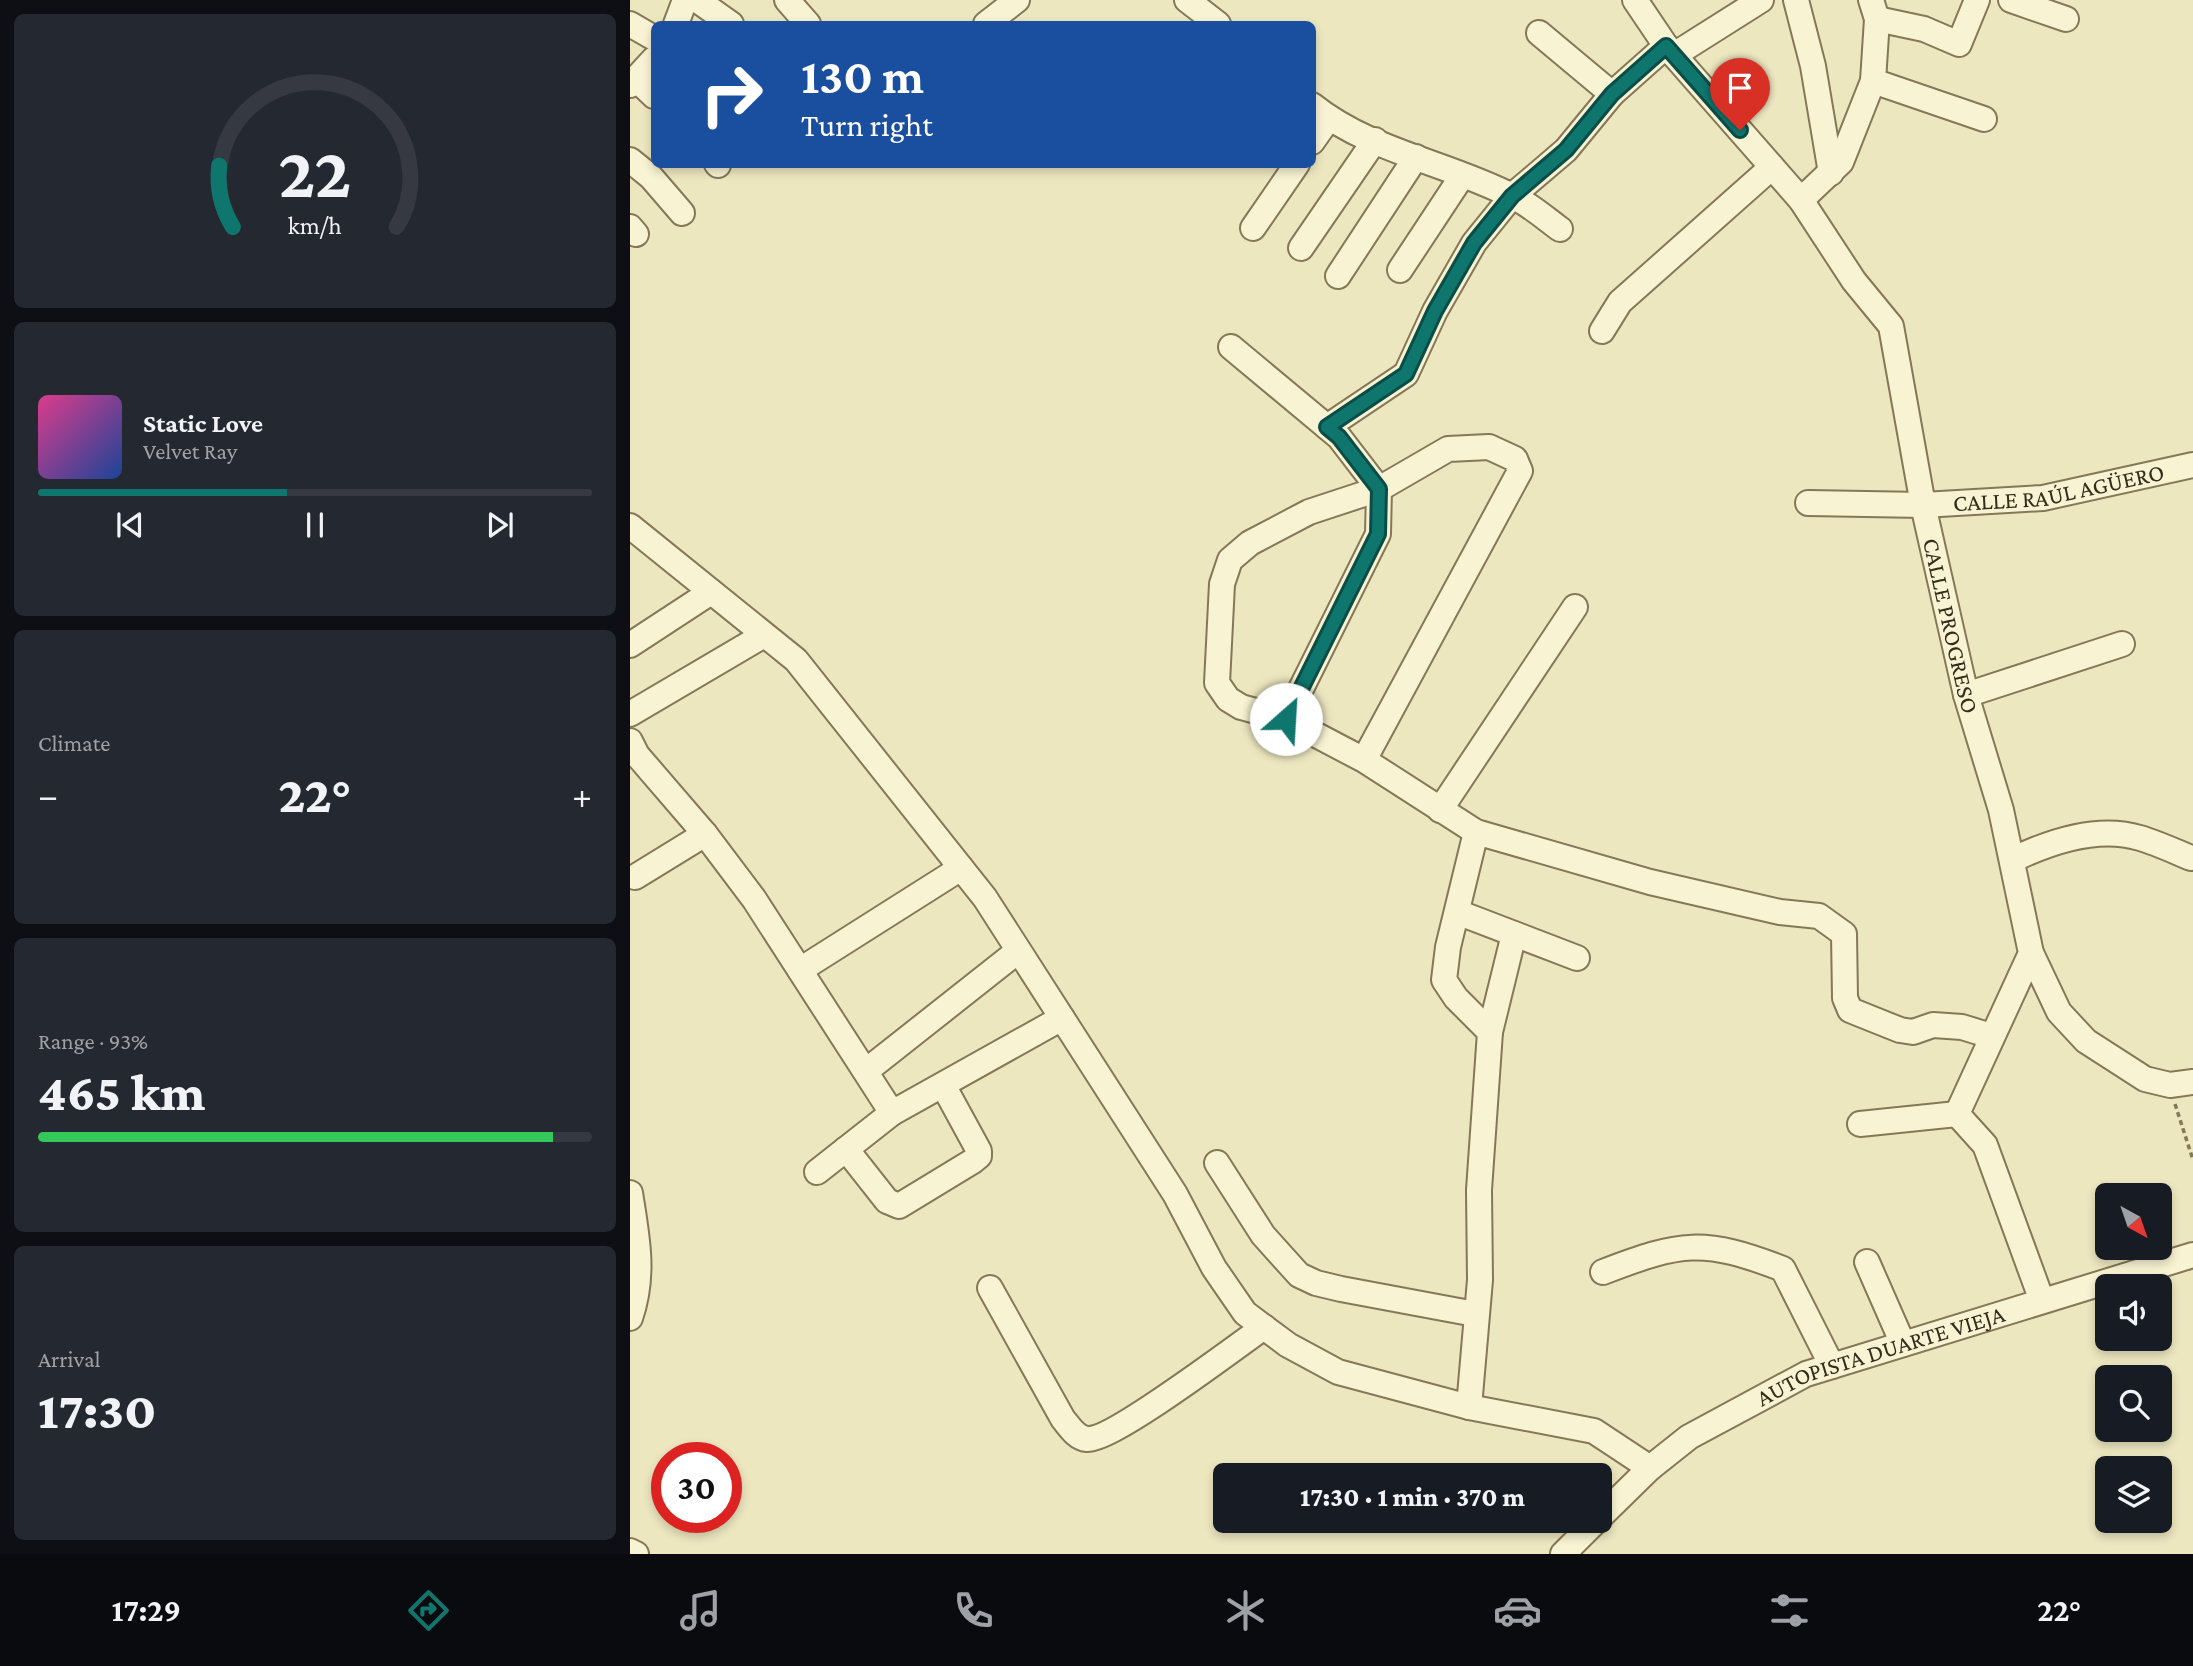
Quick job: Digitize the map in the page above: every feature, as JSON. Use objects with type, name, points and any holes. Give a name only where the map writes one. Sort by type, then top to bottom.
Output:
[{"type":"street","points":[[677,21],[685,0]]},
{"type":"street","points":[[697,0],[727,21]]},
{"type":"street","points":[[787,0],[805,21]]},
{"type":"street","points":[[990,21],[1017,0]]},
{"type":"street","points":[[1187,0],[1214,21]]},
{"type":"street","name":"CALLE PROGRESO","points":[[1635,0],[1670,51],[1801,200],[1854,281],[1891,326],[1923,505],[1966,695],[2001,810],[2031,953],[2059,1012],[2086,1041],[2145,1079],[2181,1084]]},
{"type":"street","points":[[1327,427],[1406,374],[1435,311],[1474,243],[1512,196],[1566,150],[1612,94],[1670,51],[1761,0]]},
{"type":"street","points":[[1796,0],[1813,66],[1831,173]]},
{"type":"street","points":[[1801,200],[1841,162],[1873,81],[1874,10],[1959,44],[1977,0]]},
{"type":"street","points":[[2011,0],[2066,19]]},
{"type":"street","points":[[630,24],[651,36]]},
{"type":"street","points":[[1539,33],[1612,94]]},
{"type":"street","points":[[651,62],[633,82],[651,94]]},
{"type":"street","points":[[1873,81],[1984,119]]},
{"type":"street","points":[[1321,112],[1416,158],[1512,196],[1560,229]]},
{"type":"street","points":[[1301,248],[1376,140]]},
{"type":"street","points":[[1338,276],[1416,158]]},
{"type":"street","points":[[630,160],[651,177],[682,213]]},
{"type":"street","points":[[1602,331],[1620,302],[1773,167]]},
{"type":"street","points":[[1253,228],[1294,168]]},
{"type":"street","points":[[1400,270],[1462,176]]},
{"type":"street","points":[[1231,347],[1339,437],[1379,489],[1378,534],[1286,719]]},
{"type":"street","points":[[1364,760],[1520,471],[1515,459],[1489,447],[1448,449],[1379,489],[1309,512],[1250,543],[1230,560],[1222,584],[1217,682],[1228,699],[1241,707],[1286,719],[1364,760],[1476,832],[1650,882],[1780,912],[1819,916],[1844,934],[1845,998],[1850,1010],[1900,1030],[1913,1032],[1933,1025],[1991,1036]]},
{"type":"street","name":"CALLE RAÚL AGÜERO","points":[[1808,503],[1923,505],[2043,498],[2193,465]]},
{"type":"street","points":[[630,526],[796,660],[961,868],[1062,1018],[1175,1194],[1214,1268],[1245,1313],[1288,1345],[1338,1372],[1469,1407],[1594,1431],[1650,1468]]},
{"type":"street","points":[[630,645],[711,592]]},
{"type":"street","points":[[1440,810],[1575,607]]},
{"type":"street","points":[[630,714],[764,635]]},
{"type":"street","points":[[1966,695],[2122,644]]},
{"type":"street","points":[[632,751],[705,834],[754,899],[892,1113]]},
{"type":"street","points":[[1476,832],[1444,980],[1456,998],[1490,1032]]},
{"type":"street","points":[[635,877],[705,834]]},
{"type":"street","points":[[2012,860],[2045,844],[2100,834],[2138,837],[2191,858]]},
{"type":"street","points":[[800,970],[961,868]]},
{"type":"street","points":[[1457,912],[1577,958]]},
{"type":"street","points":[[1469,1407],[1480,1280],[1479,1190],[1483,1102],[1490,1032],[1514,934]]},
{"type":"street","points":[[866,1071],[1018,951]]},
{"type":"street","points":[[1957,1114],[2031,953]]},
{"type":"street","points":[[817,1172],[892,1113],[1062,1018]]},
{"type":"street","points":[[846,1149],[887,1201],[900,1206],[973,1161],[979,1156],[979,1151],[943,1085]]},
{"type":"street","points":[[1860,1124],[1957,1114]]},
{"type":"street","points":[[1957,1114],[1985,1145],[2042,1301]]},
{"type":"street","points":[[1217,1163],[1263,1235],[1299,1275],[1316,1283],[1341,1289],[1475,1314]]},
{"type":"street","points":[[630,1193],[641,1257],[636,1298],[630,1318]]},
{"type":"street","points":[[1603,1272],[1661,1250],[1693,1246],[1715,1247],[1783,1269],[1832,1366]]},
{"type":"street","name":"AUTOPISTA DUARTE VIEJA","points":[[1612,1505],[1650,1468],[1689,1437],[1806,1374],[2193,1255]]},
{"type":"street","points":[[1867,1262],[1903,1344]]},
{"type":"street","points":[[990,1288],[1063,1419],[1077,1434],[1086,1439],[1102,1435],[1135,1416],[1264,1327]]},
{"type":"street","name":"AUTOPISTA DUARTE VIEJA","points":[[1563,1554],[1584,1533]]},
{"type":"street","points":[[630,1550],[636,1554]]},
{"type":"path","points":[[2181,1084],[2193,1160]]},
{"type":"route","points":[[1286,719],[1378,534],[1379,489],[1339,437],[1327,427],[1406,374],[1435,311],[1474,243],[1512,196],[1566,150],[1612,94],[1666,46],[1740,130]]}]
